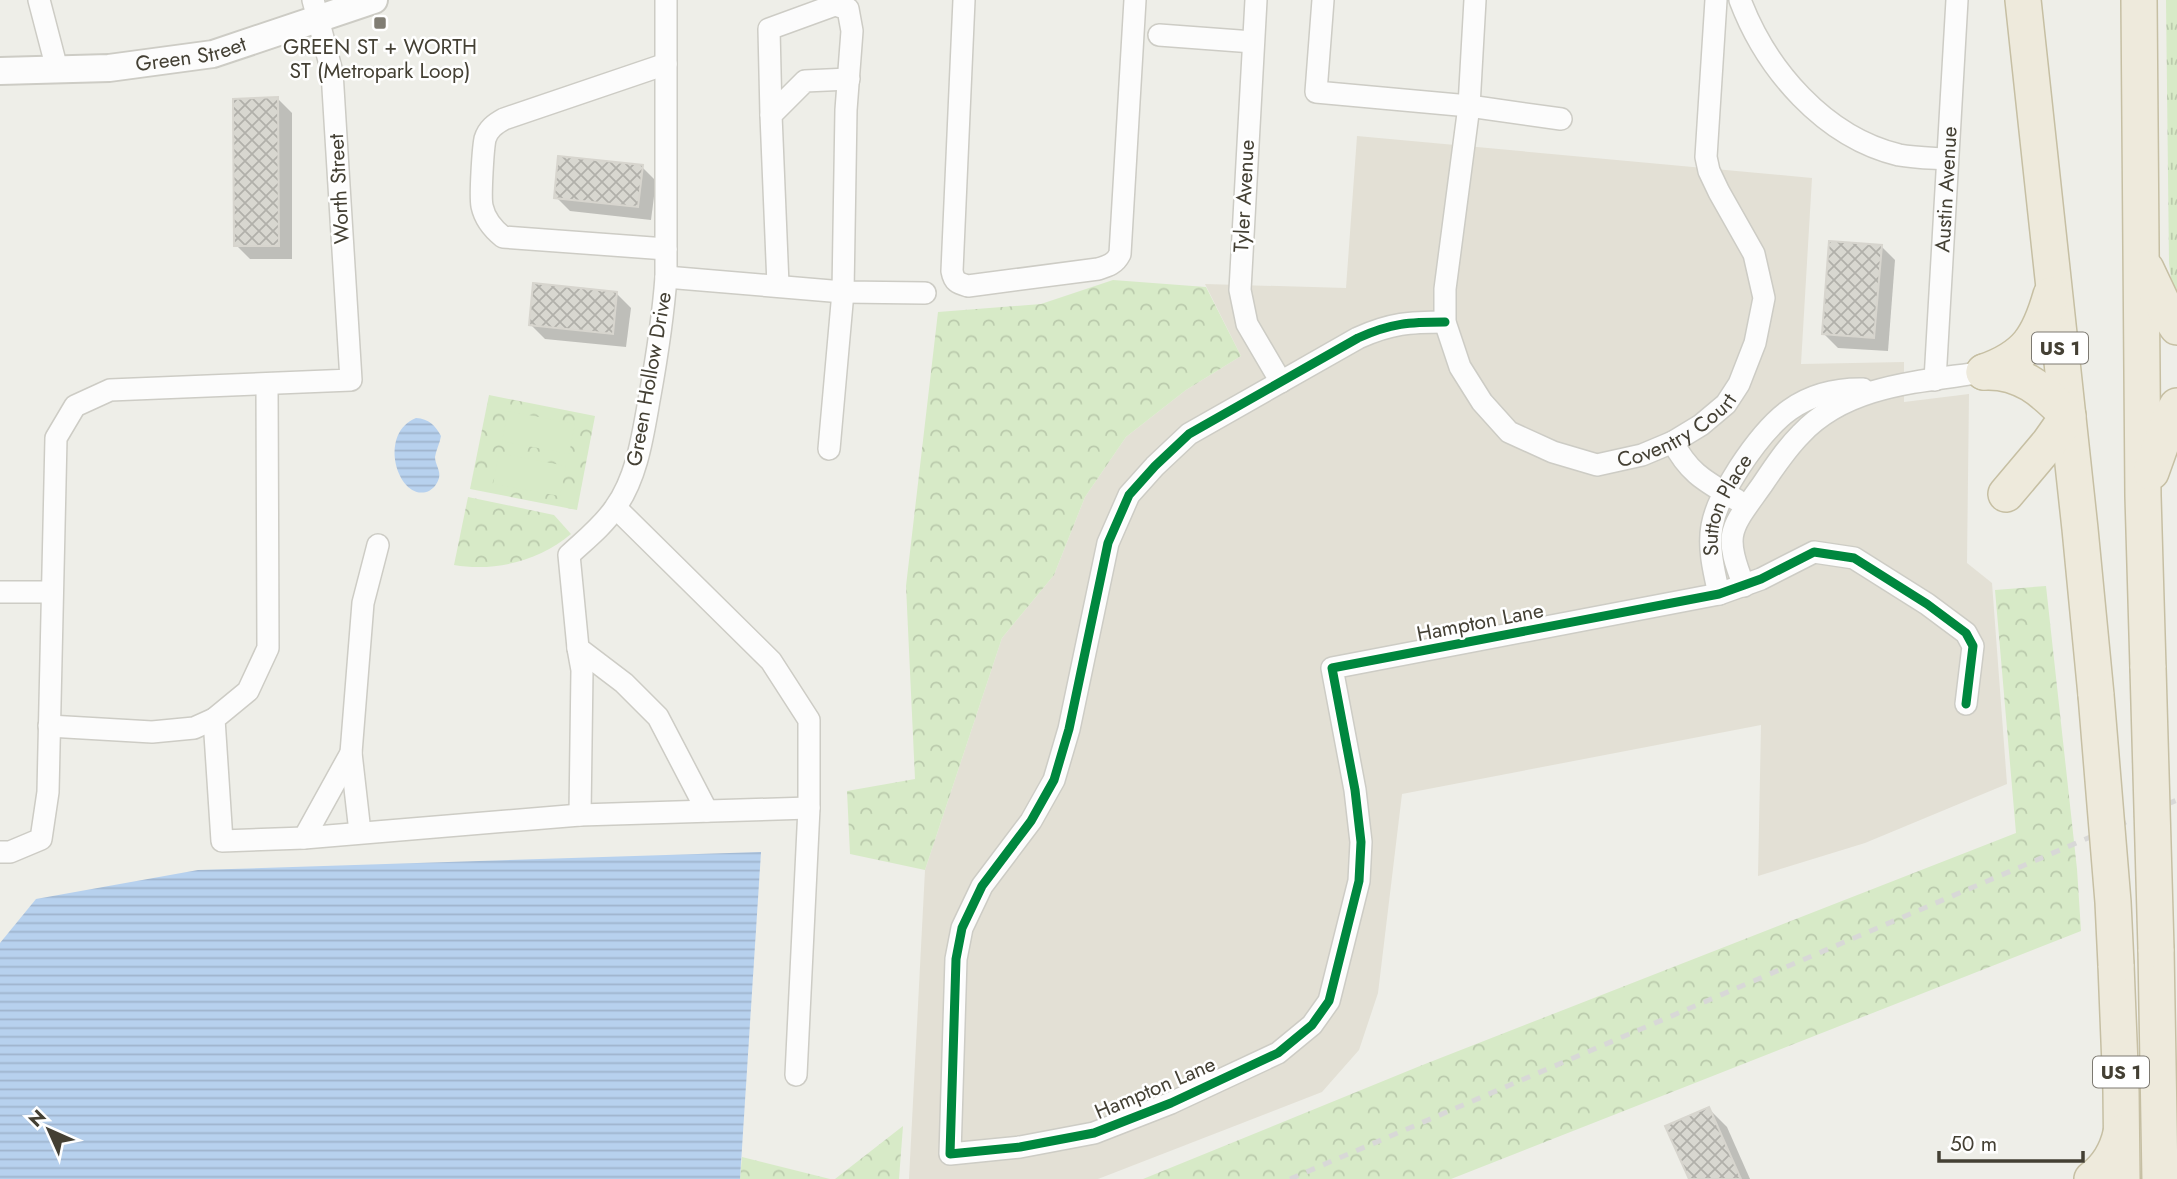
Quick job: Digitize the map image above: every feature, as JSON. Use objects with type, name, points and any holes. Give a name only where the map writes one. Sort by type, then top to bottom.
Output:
[{"type":"highway","name":"US 1","points":[[2023,0],[2080,529],[2108,834],[2116,964],[2122,1179]]},
{"type":"highway","name":"US 1","points":[[2139,0],[2143,496],[2160,1179]]},
{"type":"highway","points":[[2141,259],[2164,307],[2177,327]]},
{"type":"highway","points":[[1984,372],[2010,362],[2027,348],[2040,327],[2054,285]]},
{"type":"highway","points":[[1984,372],[2009,373],[2024,378],[2067,416],[2049,443],[2006,494],[2028,486],[2044,489],[2061,500],[2080,529]]},
{"type":"highway","points":[[2143,496],[2177,406]]},
{"type":"highway","points":[[2092,1179],[2104,1168],[2116,1150],[2122,1130]]},
{"type":"street","points":[[39,0],[57,69]]},
{"type":"street","name":"Green Street","points":[[0,71],[109,68],[213,54],[315,10],[374,0]]},
{"type":"street","name":"Green Hollow Drive","points":[[578,648],[569,555],[593,534],[616,508],[633,474],[663,323],[666,277],[666,0]]},
{"type":"street","points":[[964,0],[952,271],[959,284],[968,286],[1098,269],[1117,261],[1135,0]]},
{"type":"street","name":"Tyler Avenue","points":[[1256,0],[1240,290],[1247,324],[1281,382]]},
{"type":"street","points":[[1323,0],[1315,92],[1469,106],[1561,119]]},
{"type":"street","name":"Coventry Court","points":[[1475,0],[1469,106],[1445,289],[1445,322],[1460,367],[1482,402],[1509,432],[1553,452],[1597,465],[1642,454],[1673,442],[1714,415],[1726,404],[1739,384],[1755,343],[1764,298],[1754,254],[1714,181],[1706,157],[1716,0]]},
{"type":"street","points":[[1740,0],[1754,32],[1773,63],[1795,90],[1820,113],[1847,132],[1886,151],[1914,157],[1947,159]]},
{"type":"street","name":"Austin Avenue","points":[[1934,380],[1957,0]]},
{"type":"street","points":[[778,285],[769,29],[835,5],[848,9],[852,31],[846,110],[843,292],[830,449]]},
{"type":"street","name":"Worth Street","points":[[267,384],[351,380],[332,72],[315,10]]},
{"type":"street","points":[[1159,35],[1253,42]]},
{"type":"street","points":[[666,64],[493,125],[485,138],[481,204],[486,219],[503,237],[666,249]]},
{"type":"street","points":[[771,115],[805,81],[849,79]]},
{"type":"street","points":[[666,277],[843,292],[925,292]]},
{"type":"street","name":"Hampton Lane","points":[[1445,322],[1402,323],[1379,328],[1358,338],[1189,434],[1129,495],[1108,543],[1069,729],[1054,780],[1031,821],[982,886],[961,928],[956,959],[950,1154],[1020,1147],[1094,1133],[1171,1103],[1278,1053],[1312,1025],[1329,1001],[1359,881],[1361,842],[1355,790],[1332,668],[1719,594],[1777,572],[1814,552],[1854,558],[1927,604],[1966,633],[1973,646],[1966,704]]},
{"type":"street","name":"Sutton Place","points":[[1744,586],[1733,556],[1731,540],[1736,523],[1792,443],[1811,424],[1853,398],[1876,390],[1984,372]]},
{"type":"street","points":[[0,852],[10,852],[41,839],[48,792],[49,726],[52,592],[56,438],[75,407],[110,390],[267,384],[268,648],[248,691],[214,719],[194,728],[152,732],[49,726]]},
{"type":"street","name":"Sutton Place","points":[[1719,594],[1711,541],[1715,513],[1724,493],[1757,441],[1771,425],[1799,404],[1820,394],[1850,389],[1876,390]]},
{"type":"street","points":[[1771,425],[1792,443]]},
{"type":"street","points":[[1673,442],[1695,474],[1747,506]]},
{"type":"street","points":[[616,508],[771,661],[809,720],[809,808],[796,1076]]},
{"type":"street","points":[[360,832],[351,753],[363,603],[378,545]]},
{"type":"street","points":[[0,592],[52,592]]},
{"type":"street","points":[[578,648],[624,683],[658,717],[707,811]]},
{"type":"street","points":[[578,648],[582,670],[580,815]]},
{"type":"street","points":[[214,719],[222,841],[304,838],[580,815],[809,808]]},
{"type":"street","points":[[304,838],[351,753]]},
{"type":"shaded area","points":[[1357,136],[1812,178],[1801,364],[1904,362],[1904,402],[1969,394],[1967,563],[1992,583],[2007,784],[1865,843],[1758,876],[1761,725],[1402,794],[1378,993],[1359,1050],[1322,1092],[1098,1179],[909,1179],[925,870],[1002,638],[1054,575],[1085,497],[1126,437],[1186,390],[1241,356],[1205,284],[1346,288]]},
{"type":"green space","points":[[2166,0],[2177,0],[2177,309],[2169,263]]},
{"type":"green space","points":[[1113,280],[1206,287],[1241,356],[1186,390],[1126,437],[1085,497],[1054,575],[1002,638],[925,870],[850,854],[847,791],[915,779],[906,586],[938,312],[1041,304]]},
{"type":"green space","points":[[489,395],[595,416],[577,510],[470,489]]},
{"type":"green space","points":[[508,411],[575,424],[569,454],[502,441]]},
{"type":"green space","points":[[499,453],[566,466],[560,496],[493,484]]},
{"type":"green space","points":[[468,497],[554,515],[571,534],[545,551],[516,562],[485,567],[454,565]]},
{"type":"green space","points":[[2046,586],[2077,869],[2081,931],[1451,1179],[1143,1179],[1420,1066],[2016,833],[1995,590]]},
{"type":"green space","points":[[903,1126],[899,1179],[835,1179]]},
{"type":"green space","points":[[742,1157],[830,1179],[740,1179]]},
{"type":"water","points":[[416,418],[431,423],[441,436],[435,457],[438,480],[429,491],[418,492],[409,487],[401,478],[396,465],[397,438],[404,426]]},
{"type":"water","points":[[761,852],[740,1179],[0,1179],[0,943],[36,899],[198,870]]},
{"type":"building","points":[[278,97],[279,246],[234,246],[233,99]]},
{"type":"building","points":[[558,156],[643,165],[638,207],[554,198]]},
{"type":"building","points":[[1829,241],[1882,245],[1874,338],[1822,334]]},
{"type":"building","points":[[533,283],[617,292],[613,334],[529,325]]},
{"type":"building","points":[[1709,1107],[1741,1179],[1689,1179],[1665,1126]]},
{"type":"railway","points":[[1290,1179],[2177,800]]},
{"type":"cycle path","points":[[1445,322],[1401,324],[1358,338],[1189,434],[1129,495],[1108,543],[1069,729],[1054,780],[1031,821],[982,886],[962,928],[956,959],[950,1154],[1020,1147],[1094,1133],[1171,1103],[1278,1053],[1312,1025],[1329,1001],[1359,881],[1361,842],[1355,790],[1332,668],[1719,594],[1761,579],[1814,552],[1854,558],[1927,604],[1966,633],[1973,646],[1966,704]]},
{"type":"place","name":"GREEN ST + WORTH ST (Metropark Loop)","points":[[380,23]]}]
